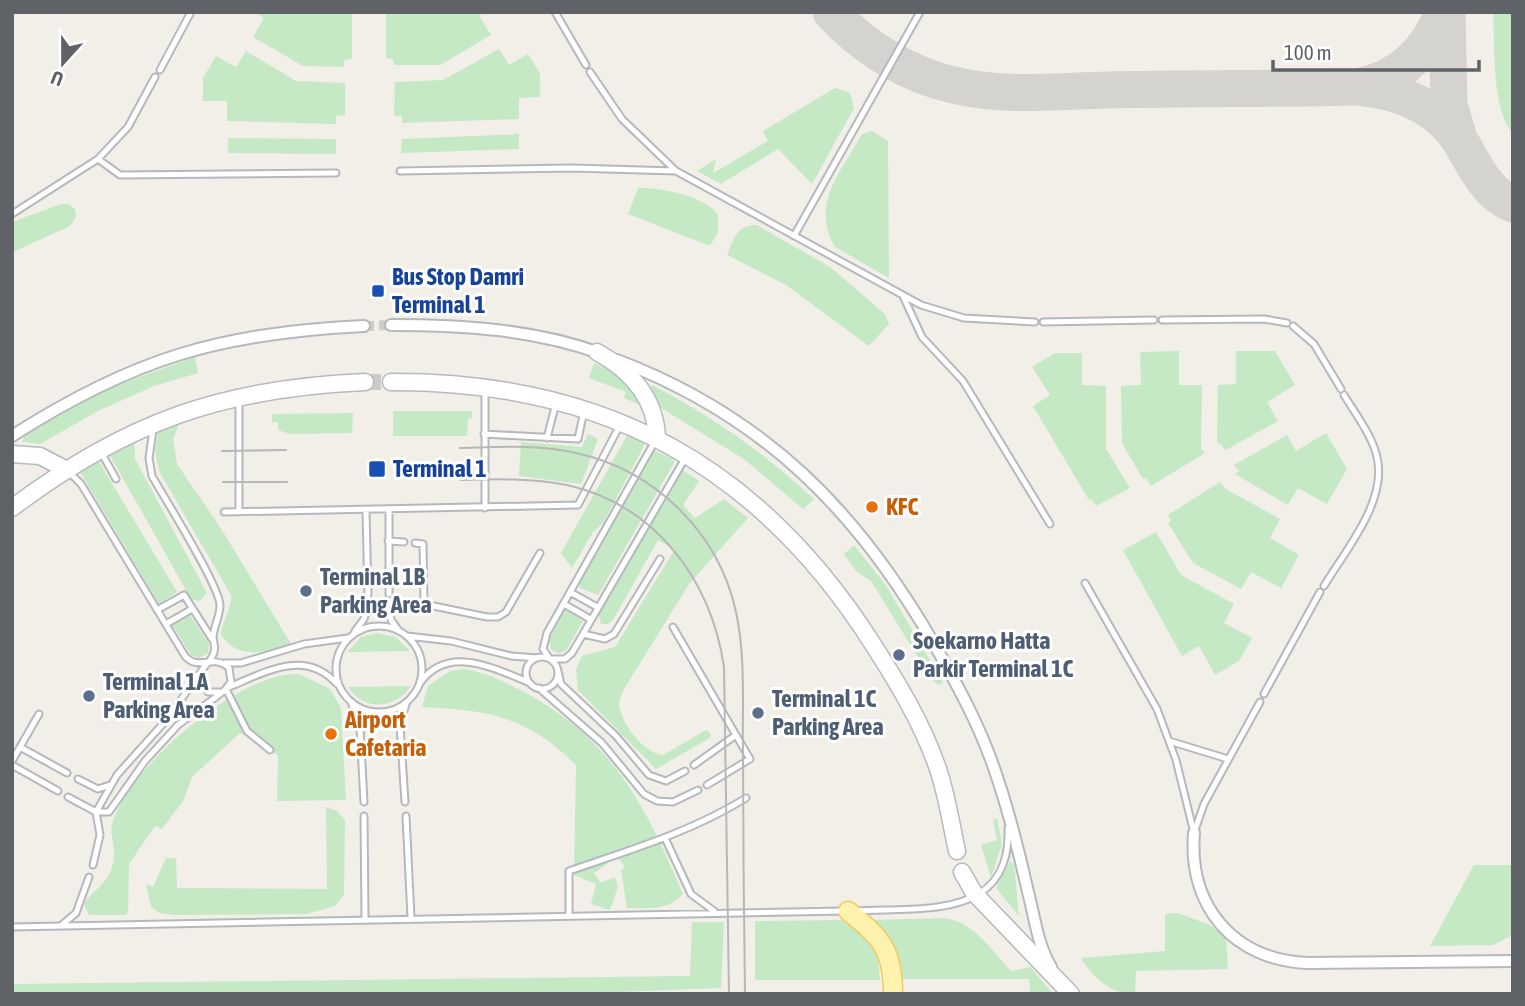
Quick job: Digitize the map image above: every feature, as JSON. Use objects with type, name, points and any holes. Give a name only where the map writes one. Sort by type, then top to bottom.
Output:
[{"type":"main road","points":[[848,911],[880,939],[893,974],[893,994]]},
{"type":"street","points":[[391,325],[462,327],[520,334],[597,352],[697,395],[758,434],[810,477],[896,580],[961,692],[994,770],[1007,810],[1034,925],[1047,959],[1066,988]]},
{"type":"street","points":[[12,436],[80,394],[148,363],[234,339],[311,328],[364,326]]},
{"type":"street","points":[[597,352],[626,371],[637,382],[649,403],[657,439]]},
{"type":"street","points":[[12,508],[99,449],[190,408],[293,387],[365,382]]},
{"type":"street","points":[[391,382],[485,386],[585,408],[622,422],[694,460],[771,518],[792,538],[861,625],[910,706],[938,770],[957,851]]},
{"type":"street","points":[[12,454],[40,456],[67,470]]},
{"type":"street","points":[[1194,833],[1196,871],[1206,902],[1234,937],[1263,955],[1277,960],[1308,963],[1513,959]]},
{"type":"street","points":[[962,872],[978,897],[1066,988]]},
{"type":"lane","points":[[159,71],[191,12]]},
{"type":"lane","points":[[555,12],[586,65]]},
{"type":"lane","points":[[794,236],[920,12]]},
{"type":"lane","points":[[590,72],[622,119],[676,171],[903,296],[940,313],[964,318],[1039,322],[1154,320]]},
{"type":"lane","points":[[12,214],[98,159],[128,127],[155,77]]},
{"type":"lane","points":[[98,159],[120,175],[336,173]]},
{"type":"lane","points":[[400,171],[572,168],[676,171]]},
{"type":"lane","points":[[903,296],[922,337],[963,381],[1050,524]]},
{"type":"lane","points":[[1162,320],[1264,318],[1290,325],[1314,344],[1341,389]]},
{"type":"lane","points":[[485,386],[485,508]]},
{"type":"lane","points":[[1264,694],[1373,501],[1378,479],[1373,445],[1345,395]]},
{"type":"lane","points":[[239,396],[239,512]]},
{"type":"lane","points":[[547,438],[556,400]]},
{"type":"lane","points":[[484,434],[578,439],[585,408]]},
{"type":"lane","points":[[158,421],[151,434],[149,468],[216,591],[220,606],[212,639]]},
{"type":"lane","points":[[224,512],[366,512],[578,505],[622,422]]},
{"type":"lane","points":[[657,439],[544,639],[543,649],[558,671],[561,684],[616,736],[649,775],[666,781],[685,771]]},
{"type":"lane","points":[[99,449],[116,479]]},
{"type":"lane","points":[[67,470],[81,484],[190,662],[199,665],[208,662],[241,663],[304,644],[351,636],[377,626],[426,641],[451,641],[511,656],[561,660],[569,657],[583,634],[679,463],[685,459],[694,460]]},
{"type":"lane","points":[[389,511],[389,594]]},
{"type":"lane","points":[[366,512],[368,595]]},
{"type":"lane","points":[[388,541],[404,542]]},
{"type":"lane","points":[[415,543],[423,544],[424,604],[487,617],[498,617],[506,612],[540,553]]},
{"type":"lane","points":[[583,634],[605,639],[614,635],[660,559]]},
{"type":"lane","points":[[1085,583],[1157,709],[1170,741],[1194,833]]},
{"type":"lane","points":[[570,592],[597,607]]},
{"type":"lane","points":[[93,865],[100,835],[96,812],[132,755],[169,717],[215,651],[212,639],[184,595],[157,610]]},
{"type":"lane","points":[[564,604],[590,619]]},
{"type":"lane","points":[[389,605],[391,620],[414,645],[420,659],[421,674],[417,687]]},
{"type":"lane","points":[[341,689],[336,675],[341,648],[362,624],[368,606]]},
{"type":"lane","points":[[166,624],[192,608]]},
{"type":"lane","points":[[673,627],[750,759],[707,785]]},
{"type":"lane","points":[[530,683],[527,668],[538,657]]},
{"type":"lane","points":[[405,802],[400,725],[402,711],[417,687],[436,666],[456,660],[539,688],[602,743],[644,794],[657,801],[673,802],[698,790]]},
{"type":"lane","points":[[68,797],[96,812],[104,814],[113,810],[135,774],[178,725],[226,689],[231,673],[222,662]]},
{"type":"lane","points":[[201,669],[199,679],[203,688],[212,693],[288,664],[302,663],[324,671],[349,700],[359,720],[364,802]]},
{"type":"lane","points":[[539,688],[553,684],[558,671]]},
{"type":"lane","points":[[226,689],[247,731],[270,750]]},
{"type":"lane","points":[[349,700],[360,707],[380,712],[399,707],[410,699]]},
{"type":"lane","points":[[1194,833],[1204,804],[1260,702]]},
{"type":"lane","points":[[39,714],[12,763],[58,791]]},
{"type":"lane","points":[[694,765],[736,735]]},
{"type":"lane","points":[[1170,741],[1228,760]]},
{"type":"lane","points":[[20,747],[68,773]]},
{"type":"lane","points":[[78,779],[97,789],[112,784]]},
{"type":"lane","points":[[569,915],[569,871],[715,818],[746,798]]},
{"type":"lane","points":[[12,927],[365,918],[848,911],[950,906],[978,897],[995,880],[1007,857],[1007,810]]},
{"type":"lane","points":[[364,816],[365,918]]},
{"type":"lane","points":[[406,816],[411,918]]},
{"type":"lane","points":[[666,838],[691,894],[705,907],[721,913]]},
{"type":"lane","points":[[57,926],[73,918],[89,877]]},
{"type":"green space","points":[[254,12],[352,12],[352,59],[344,60],[344,67],[303,66],[253,37],[264,18]]},
{"type":"green space","points":[[386,12],[485,12],[479,16],[491,35],[440,65],[394,65],[393,59],[386,58]]},
{"type":"green space","points":[[1493,12],[1513,12],[1513,134],[1506,123],[1498,93]]},
{"type":"green space","points":[[499,49],[509,65],[528,54],[540,74],[540,97],[519,98],[519,119],[402,123],[402,116],[394,116],[395,82],[443,80]]},
{"type":"green space","points":[[246,51],[296,81],[345,83],[345,115],[336,116],[336,124],[227,121],[227,101],[203,101],[203,78],[216,56],[236,67]]},
{"type":"green space","points":[[835,88],[850,93],[854,108],[812,184],[778,149],[721,184],[697,171],[716,159],[713,173],[768,141],[763,131]]},
{"type":"green space","points":[[872,131],[888,141],[889,278],[835,247],[828,232],[826,217],[831,189],[838,175],[862,134]]},
{"type":"green space","points":[[519,134],[519,149],[401,153],[402,139]]},
{"type":"green space","points":[[228,138],[336,139],[336,154],[228,153]]},
{"type":"green space","points":[[638,188],[682,194],[712,208],[718,215],[718,232],[710,246],[628,214]]},
{"type":"green space","points":[[61,204],[68,204],[75,209],[76,217],[70,226],[13,252],[12,222]]},
{"type":"green space","points":[[757,225],[830,267],[885,314],[889,324],[869,346],[786,285],[727,255],[734,238],[741,230]]},
{"type":"green space","points":[[1179,351],[1179,385],[1202,385],[1201,449],[1205,453],[1151,486],[1146,478],[1143,479],[1122,443],[1121,386],[1141,385],[1140,352]]},
{"type":"green space","points":[[1236,351],[1275,351],[1295,385],[1267,402],[1278,421],[1226,450],[1217,442],[1218,385],[1236,384]]},
{"type":"green space","points":[[1055,353],[1082,353],[1082,385],[1106,386],[1106,449],[1130,488],[1096,506],[1089,500],[1033,406],[1050,395],[1032,367]]},
{"type":"green space","points":[[195,357],[198,373],[154,386],[98,411],[40,444],[22,442],[25,435],[109,388]]},
{"type":"green space","points":[[594,363],[623,379],[643,406],[624,398],[626,392],[589,378]]},
{"type":"green space","points":[[652,385],[737,436],[814,499],[803,509],[744,459],[656,405],[649,390]]},
{"type":"green space","points":[[393,411],[472,411],[472,418],[468,419],[467,436],[393,436]]},
{"type":"green space","points":[[353,413],[352,433],[290,434],[278,430],[278,422],[272,422],[272,414]]},
{"type":"green space","points":[[182,417],[173,439],[177,464],[222,530],[291,644],[262,652],[243,651],[227,642],[221,634],[231,595],[160,473],[155,452],[159,426]]},
{"type":"green space","points":[[1326,433],[1347,469],[1327,504],[1298,488],[1288,505],[1235,474],[1239,471],[1234,465],[1287,435],[1296,451]]},
{"type":"green space","points":[[588,434],[598,439],[581,484],[519,476],[521,442],[582,447]]},
{"type":"green space","points":[[628,434],[644,442],[644,446],[603,523],[593,532],[572,568],[561,553]]},
{"type":"green space","points":[[134,436],[135,459],[207,593],[200,601],[191,599],[107,450]]},
{"type":"green space","points":[[653,450],[673,459],[674,463],[598,595],[580,588],[579,584]]},
{"type":"green space","points":[[95,455],[177,592],[159,604],[77,467]]},
{"type":"green space","points":[[681,469],[699,481],[683,505],[695,518],[724,499],[748,518],[689,584],[621,697],[619,705],[629,728],[641,743],[656,753],[663,755],[706,730],[711,734],[710,738],[656,769],[578,690],[576,670],[582,656],[615,647],[675,549],[658,540],[613,620],[608,624],[601,624],[598,613]]},
{"type":"green space","points":[[1220,482],[1226,489],[1280,519],[1270,538],[1299,555],[1281,588],[1251,572],[1241,589],[1193,563],[1168,523],[1171,521],[1168,515]]},
{"type":"green space","points":[[1156,532],[1181,575],[1234,604],[1224,623],[1252,638],[1239,661],[1215,675],[1199,646],[1182,656],[1123,550]]},
{"type":"green space","points":[[854,545],[885,584],[943,682],[939,685],[932,680],[871,581],[856,571],[844,554]]},
{"type":"green space","points":[[565,609],[583,621],[566,651],[558,653],[551,649],[549,641]]},
{"type":"green space","points":[[190,615],[209,644],[208,653],[199,658],[191,655],[172,625]]},
{"type":"green space","points":[[377,633],[396,637],[410,651],[347,652],[361,637]]},
{"type":"green space","points":[[463,669],[489,675],[528,694],[558,713],[605,755],[640,805],[683,894],[664,906],[627,908],[621,870],[625,867],[617,857],[594,873],[601,883],[615,877],[618,887],[610,910],[591,904],[596,884],[574,875],[576,765],[541,736],[505,719],[467,710],[422,707],[428,686],[450,671]]},
{"type":"green space","points":[[299,674],[330,689],[341,708],[346,800],[277,801],[278,755],[240,733],[192,777],[183,801],[162,829],[155,826],[129,864],[128,912],[125,915],[89,915],[84,904],[104,882],[111,869],[114,851],[112,825],[122,802],[139,777],[189,727],[218,705],[247,688],[275,677]]},
{"type":"green space","points":[[411,686],[397,699],[380,704],[362,701],[348,687]]},
{"type":"green space","points":[[326,807],[337,811],[345,820],[344,894],[335,906],[307,914],[173,915],[160,913],[151,907],[146,884],[153,887],[166,858],[176,858],[177,888],[327,889]]},
{"type":"green space","points":[[997,818],[1002,844],[991,877],[981,845],[997,840],[993,820]]},
{"type":"green space","points":[[1010,862],[1014,864],[1019,916],[996,888]]},
{"type":"green space","points":[[1474,865],[1513,865],[1513,935],[1493,945],[1430,946]]},
{"type":"green space","points":[[1178,913],[1210,925],[1226,937],[1228,969],[1136,971],[1135,994],[1118,991],[1104,984],[1081,958],[1165,951],[1165,914]]},
{"type":"green space","points":[[846,920],[876,945],[880,980],[755,980],[755,921]]},
{"type":"green space","points":[[871,920],[954,920],[973,931],[1011,971],[1030,967],[1053,994],[899,994],[1030,992],[1029,979],[901,979]]},
{"type":"green space","points":[[692,922],[724,922],[721,988],[566,994],[12,994],[12,984],[690,976]]},
{"type":"taxiway","points":[[831,12],[858,37],[888,59],[922,75],[976,89],[1032,92],[1357,87],[1388,92],[1417,103],[1442,120],[1453,131],[1489,186],[1496,194],[1513,204]]},
{"type":"taxiway","points":[[1357,87],[1386,78],[1410,62],[1429,39],[1443,12]]},
{"type":"taxiway","points":[[1447,12],[1449,105],[1459,139]]},
{"type":"tunnel","points":[[364,326],[391,325]]},
{"type":"tunnel","points":[[365,382],[391,382]]},
{"type":"tram line","points":[[460,448],[547,448],[605,461],[657,490],[699,531],[715,556],[736,612],[741,647],[745,994]]},
{"type":"tram line","points":[[222,451],[286,450]]},
{"type":"tram line","points":[[461,480],[541,481],[567,485],[599,495],[652,528],[674,551],[692,576],[717,635],[724,667],[729,994]]},
{"type":"tram line","points":[[223,482],[287,482]]},
{"type":"place","name":"Bus Stop Damri Terminal 1","points":[[378,291]]},
{"type":"place","name":"Terminal 1","points":[[377,469]]},
{"type":"place","name":"KFC","points":[[872,507]]},
{"type":"place","name":"Terminal 1B Parking Area","points":[[306,591]]},
{"type":"place","name":"Soekarno Hatta Parkir Terminal 1C","points":[[899,655]]},
{"type":"place","name":"Terminal 1A Parking Area","points":[[89,696]]},
{"type":"place","name":"Terminal 1C Parking Area","points":[[758,713]]},
{"type":"place","name":"Airport Cafetaria","points":[[331,734]]}]
